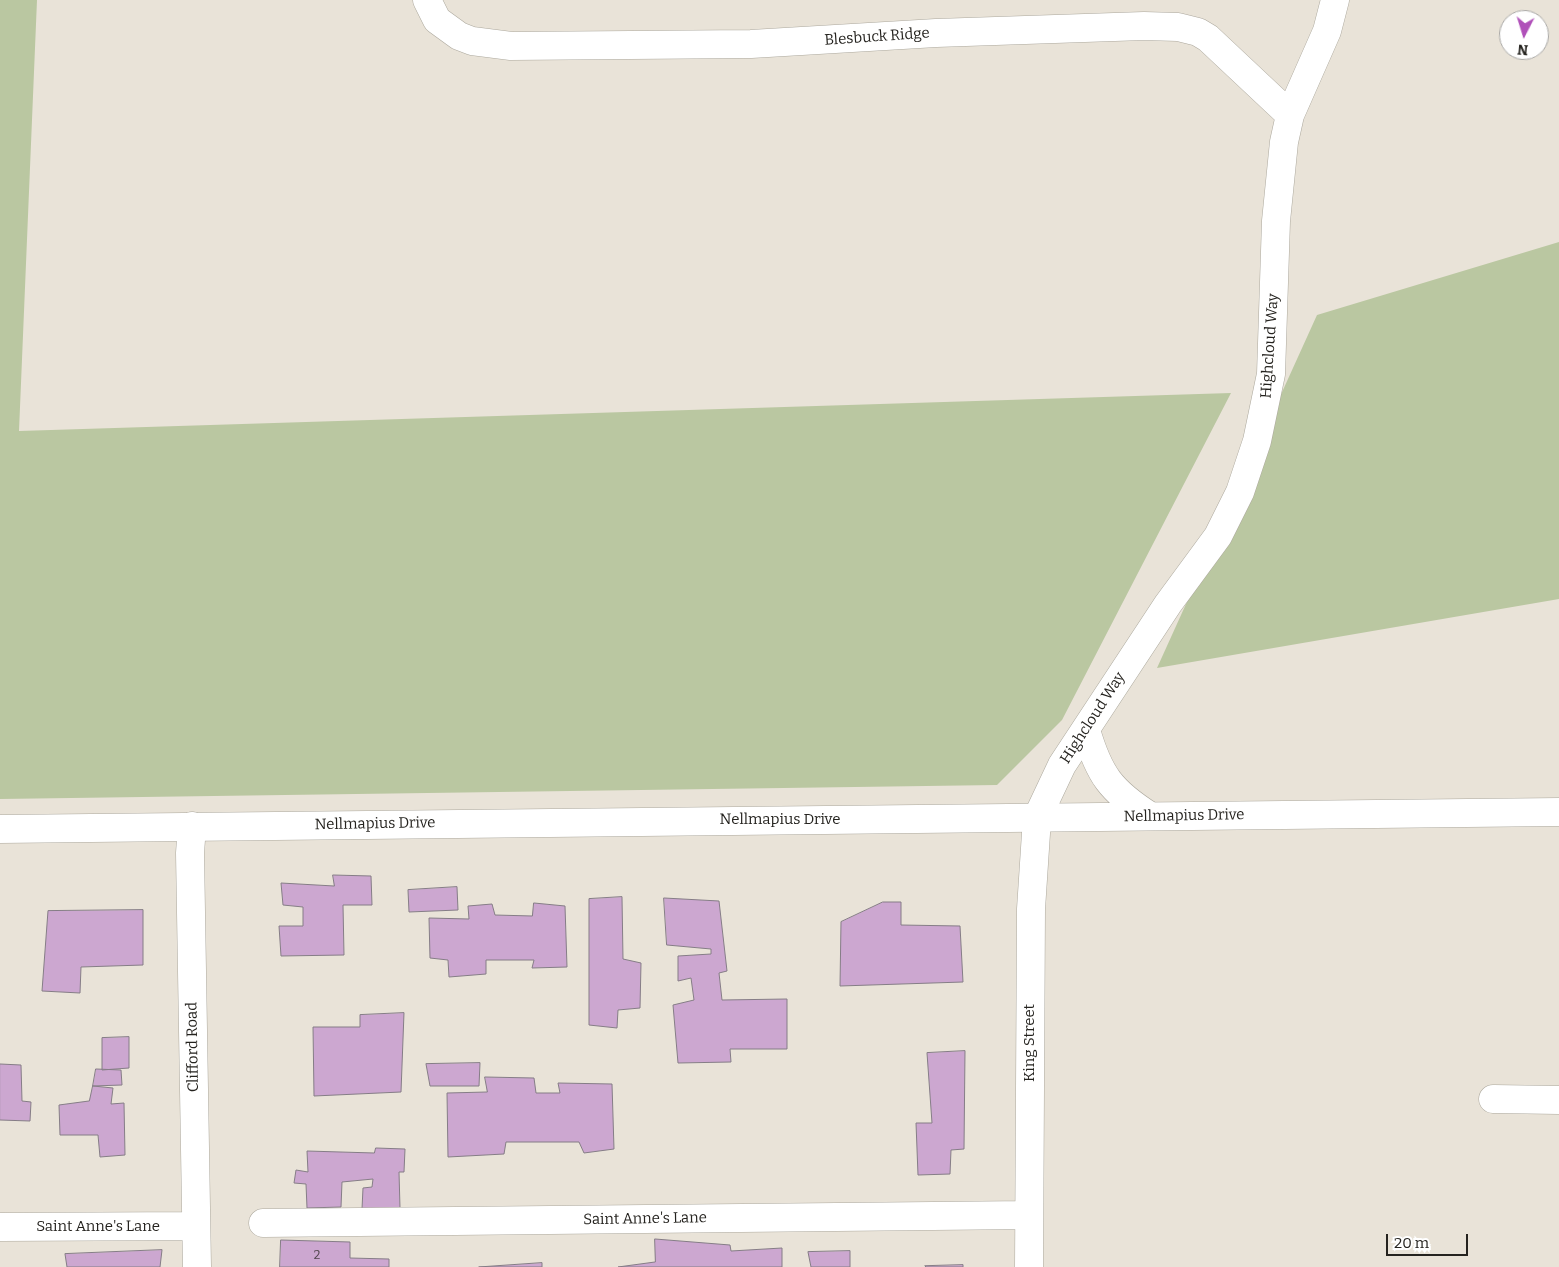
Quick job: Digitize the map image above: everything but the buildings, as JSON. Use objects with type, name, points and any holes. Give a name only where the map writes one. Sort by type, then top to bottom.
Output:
[{"type":"street","name":"Highcloud Way","points":[[1037,818],[1062,765],[1168,604],[1218,536],[1235,503],[1257,441],[1271,374],[1276,221],[1284,142],[1290,115],[1327,31],[1335,0]]},
{"type":"street","name":"Blesbuck Ridge","points":[[432,10],[459,36],[472,41],[512,46],[751,44],[1033,29],[1178,27],[1198,32],[1208,38],[1290,115]]},
{"type":"street","points":[[1086,730],[1091,749],[1110,785],[1129,803],[1150,816]]},
{"type":"street","name":"Nellmapius Drive","points":[[0,829],[1559,812]]},
{"type":"street","name":"King Street","points":[[1029,1267],[1031,909],[1037,818]]},
{"type":"street","name":"Clifford Road","points":[[192,826],[190,853],[197,1267]]},
{"type":"street","points":[[1493,1099],[1559,1100]]},
{"type":"street","name":"Saint Anne's Lane","points":[[262,1223],[1028,1215]]},
{"type":"street","name":"Saint Anne's Lane","points":[[0,1227],[196,1226]]},
{"type":"green space","points":[[0,0],[37,0],[19,431],[1231,393],[1062,720],[997,785],[0,799]]},
{"type":"green space","points":[[1559,242],[1559,599],[1157,668],[1317,315]]}]
